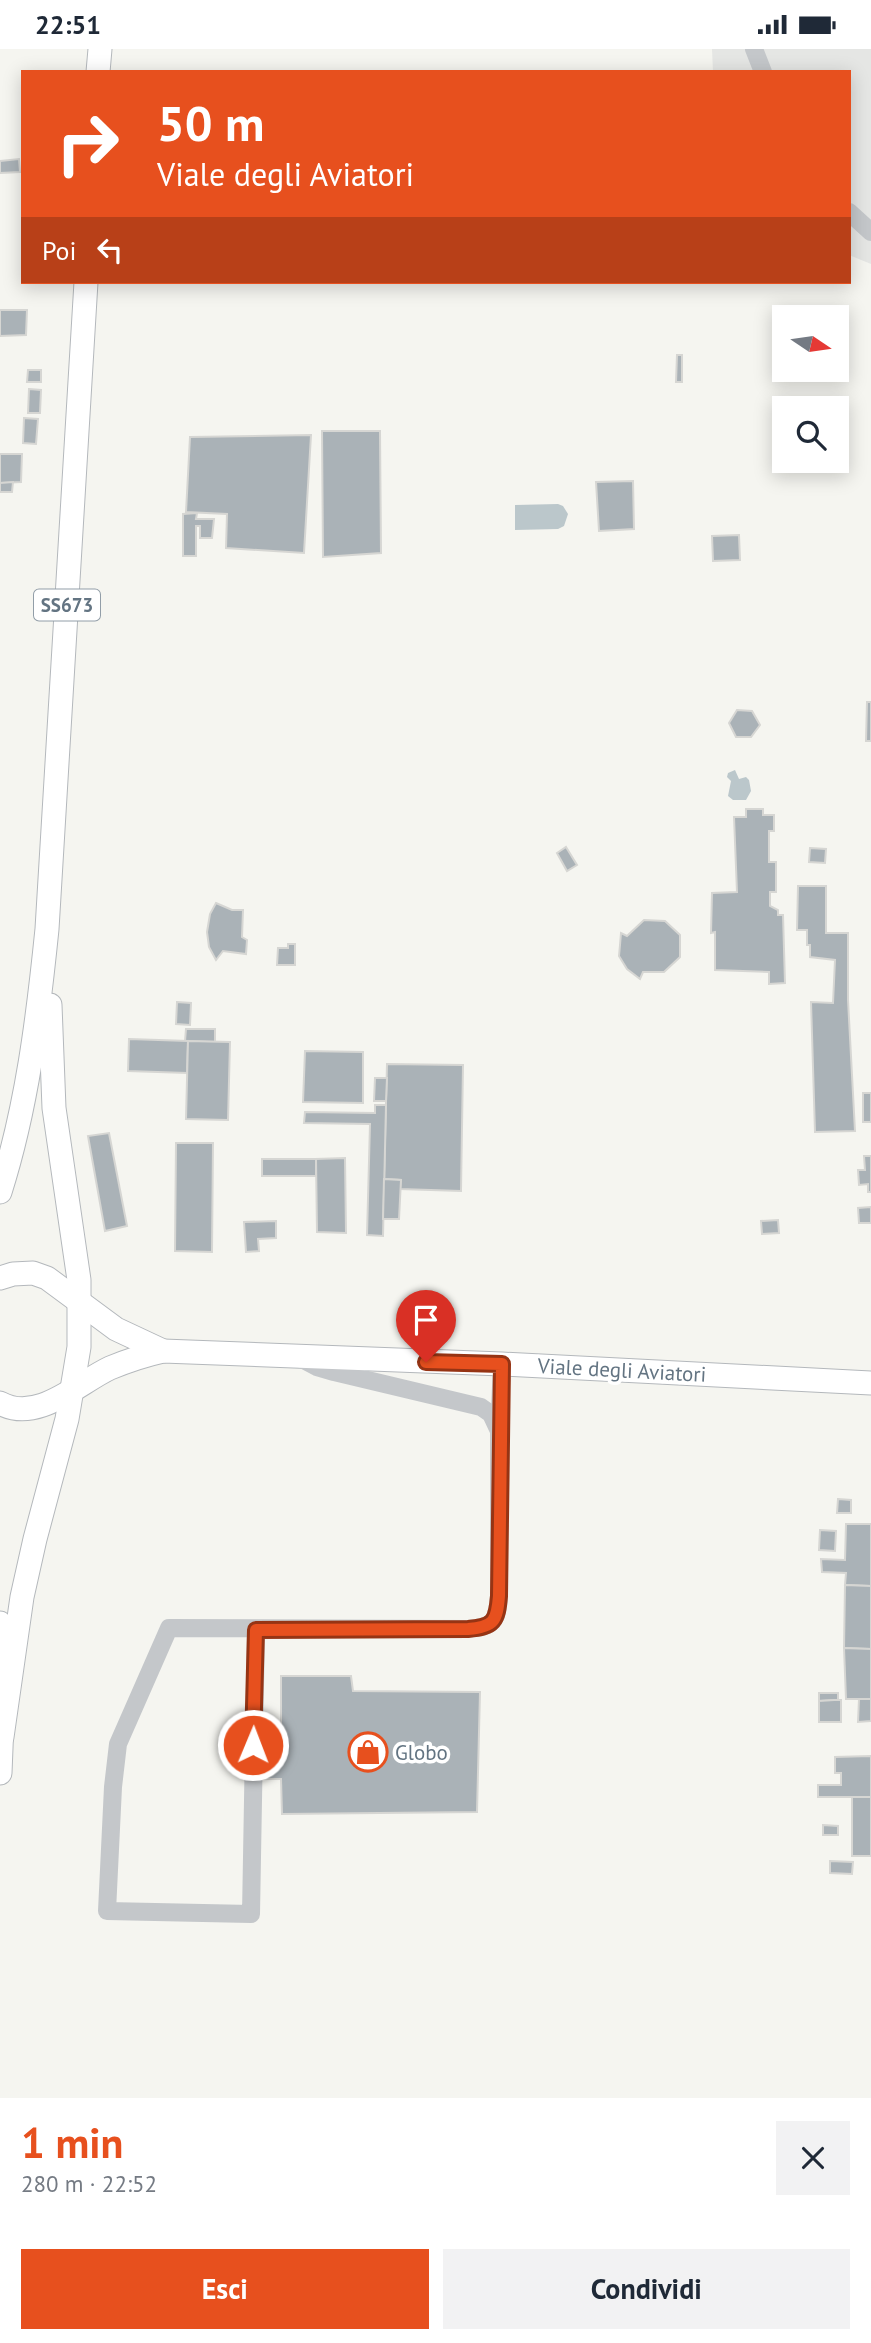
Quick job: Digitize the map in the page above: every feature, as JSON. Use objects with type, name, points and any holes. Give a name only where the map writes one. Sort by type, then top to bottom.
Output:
[{"type":"main road","points":[[98,70],[100,49]]},
{"type":"main road","name":"SS673","points":[[0,1192],[24,1096],[38,1013],[47,929],[86,284]]},
{"type":"main road","name":"SS673","points":[[2,1737],[22,1597],[73,1390],[79,1347],[75,1249],[54,1108],[47,929]]},
{"type":"main road","name":"Viale degli Aviatori","points":[[0,1278],[33,1273],[47,1277],[116,1329],[163,1351]]},
{"type":"main road","name":"Viale degli Aviatori","points":[[0,1403],[24,1409],[50,1402],[113,1367],[163,1351],[502,1364],[871,1383]]},
{"type":"main road","name":"SS673","points":[[0,1623],[0,1773]]},
{"type":"street","points":[[754,49],[762,70]]},
{"type":"street","points":[[851,214],[871,232]]},
{"type":"street","points":[[300,1358],[334,1372],[481,1407],[491,1414],[499,1432]]},
{"type":"street","points":[[256,1630],[251,1915],[107,1911],[113,1787],[118,1744],[169,1628],[468,1629],[493,1623],[499,1596],[499,1432],[502,1364]]},
{"type":"shaded area","points":[[712,49],[871,49],[871,264],[851,256],[851,70],[713,70]]},
{"type":"shaded area","points":[[515,505],[563,506],[568,514],[564,526],[558,529],[515,530]]},
{"type":"shaded area","points":[[735,770],[739,779],[746,777],[749,780],[751,791],[746,800],[733,800],[728,796],[731,781],[727,777],[728,773]]},
{"type":"building","points":[[19,159],[20,172],[0,173],[0,161]]},
{"type":"building","points":[[0,310],[27,310],[26,335],[0,336]]},
{"type":"building","points":[[677,355],[682,355],[682,382],[676,382]]},
{"type":"building","points":[[28,370],[41,370],[41,382],[27,382]]},
{"type":"building","points":[[29,389],[41,390],[40,413],[28,413]]},
{"type":"building","points":[[24,418],[38,419],[36,444],[23,443]]},
{"type":"building","points":[[322,431],[380,431],[381,553],[323,557]]},
{"type":"building","points":[[311,435],[304,553],[226,548],[227,514],[186,512],[190,437]]},
{"type":"building","points":[[0,454],[22,454],[21,482],[0,483]]},
{"type":"building","points":[[633,481],[634,529],[599,531],[596,482]]},
{"type":"building","points":[[13,482],[12,492],[0,492],[0,483]]},
{"type":"building","points":[[197,513],[196,519],[214,519],[212,538],[200,538],[200,526],[196,526],[196,556],[183,556],[183,514]]},
{"type":"building","points":[[739,535],[740,560],[713,561],[712,536]]},
{"type":"building","points":[[867,702],[871,702],[871,741],[866,741]]},
{"type":"building","points":[[737,710],[752,711],[760,725],[751,737],[736,737],[729,723]]},
{"type":"building","points":[[746,809],[763,809],[763,815],[774,815],[774,831],[769,831],[769,862],[776,862],[776,892],[770,892],[770,906],[778,910],[778,915],[783,915],[785,983],[769,984],[769,972],[715,970],[715,932],[711,933],[712,893],[737,892],[734,817],[746,817]]},
{"type":"building","points":[[566,847],[577,865],[567,871],[557,853]]},
{"type":"building","points":[[810,848],[826,849],[825,863],[809,862]]},
{"type":"building","points":[[798,886],[826,886],[826,933],[848,933],[848,1000],[855,1131],[815,1132],[811,1002],[833,1003],[835,960],[810,957],[807,930],[797,930]]},
{"type":"building","points":[[216,903],[232,910],[243,910],[242,937],[247,940],[246,954],[223,951],[216,960],[209,947],[207,932],[210,914]]},
{"type":"building","points":[[644,920],[665,921],[680,935],[680,957],[664,972],[643,972],[640,979],[627,969],[619,956],[621,933],[627,936]]},
{"type":"building","points":[[288,944],[295,944],[295,965],[277,965],[278,948],[288,948]]},
{"type":"building","points":[[177,1002],[191,1003],[190,1025],[176,1024]]},
{"type":"building","points":[[186,1029],[215,1029],[215,1042],[185,1041]]},
{"type":"building","points":[[129,1039],[188,1041],[187,1073],[128,1071]]},
{"type":"building","points":[[188,1041],[230,1042],[228,1120],[186,1119]]},
{"type":"building","points":[[305,1051],[363,1052],[363,1103],[303,1102]]},
{"type":"building","points":[[387,1064],[463,1065],[461,1191],[400,1189],[401,1180],[384,1179]]},
{"type":"building","points":[[375,1078],[387,1078],[386,1101],[374,1101]]},
{"type":"building","points":[[863,1093],[871,1093],[871,1122],[863,1122]]},
{"type":"building","points":[[375,1105],[386,1105],[383,1236],[367,1235],[370,1124],[304,1123],[305,1112],[375,1113]]},
{"type":"building","points":[[109,1133],[127,1226],[105,1231],[88,1136]]},
{"type":"building","points":[[176,1143],[213,1143],[212,1252],[175,1251]]},
{"type":"building","points":[[864,1156],[871,1156],[871,1192],[868,1192],[868,1184],[859,1185],[858,1170],[865,1170]]},
{"type":"building","points":[[345,1158],[346,1233],[317,1232],[316,1159]]},
{"type":"building","points":[[262,1159],[316,1159],[316,1176],[262,1176]]},
{"type":"building","points":[[384,1179],[401,1180],[399,1219],[383,1219]]},
{"type":"building","points":[[871,1207],[871,1223],[859,1223],[858,1208]]},
{"type":"building","points":[[778,1220],[779,1233],[762,1234],[761,1221]]},
{"type":"building","points":[[276,1221],[276,1238],[258,1239],[259,1251],[246,1252],[244,1222]]},
{"type":"building","points":[[838,1499],[851,1500],[851,1513],[837,1513]]},
{"type":"building","points":[[846,1524],[871,1524],[871,1586],[845,1585],[846,1573],[822,1572],[821,1559],[845,1560]]},
{"type":"building","points":[[820,1530],[836,1531],[835,1551],[819,1550]]},
{"type":"building","points":[[845,1585],[871,1586],[871,1649],[844,1648]]},
{"type":"building","points":[[844,1648],[871,1649],[871,1699],[846,1699]]},
{"type":"building","name":"Globo","points":[[281,1676],[351,1676],[353,1691],[480,1692],[477,1812],[282,1814],[281,1779],[257,1779],[258,1725],[281,1726]]},
{"type":"building","points":[[819,1693],[838,1693],[838,1700],[819,1701]]},
{"type":"building","points":[[859,1699],[871,1699],[871,1721],[858,1722]]},
{"type":"building","points":[[841,1700],[841,1722],[819,1722],[819,1701]]},
{"type":"building","points":[[871,1756],[871,1797],[818,1797],[818,1785],[841,1785],[841,1773],[835,1773],[835,1757]]},
{"type":"building","points":[[852,1797],[871,1797],[871,1856],[852,1856]]},
{"type":"building","points":[[823,1825],[838,1826],[838,1835],[823,1835]]},
{"type":"building","points":[[830,1861],[853,1862],[852,1874],[830,1873]]},
{"type":"place","name":"Globo","points":[[368,1752]]},
{"type":"route","points":[[253,1745],[256,1630],[468,1629],[493,1623],[499,1596],[499,1432],[502,1364],[426,1362]]}]
